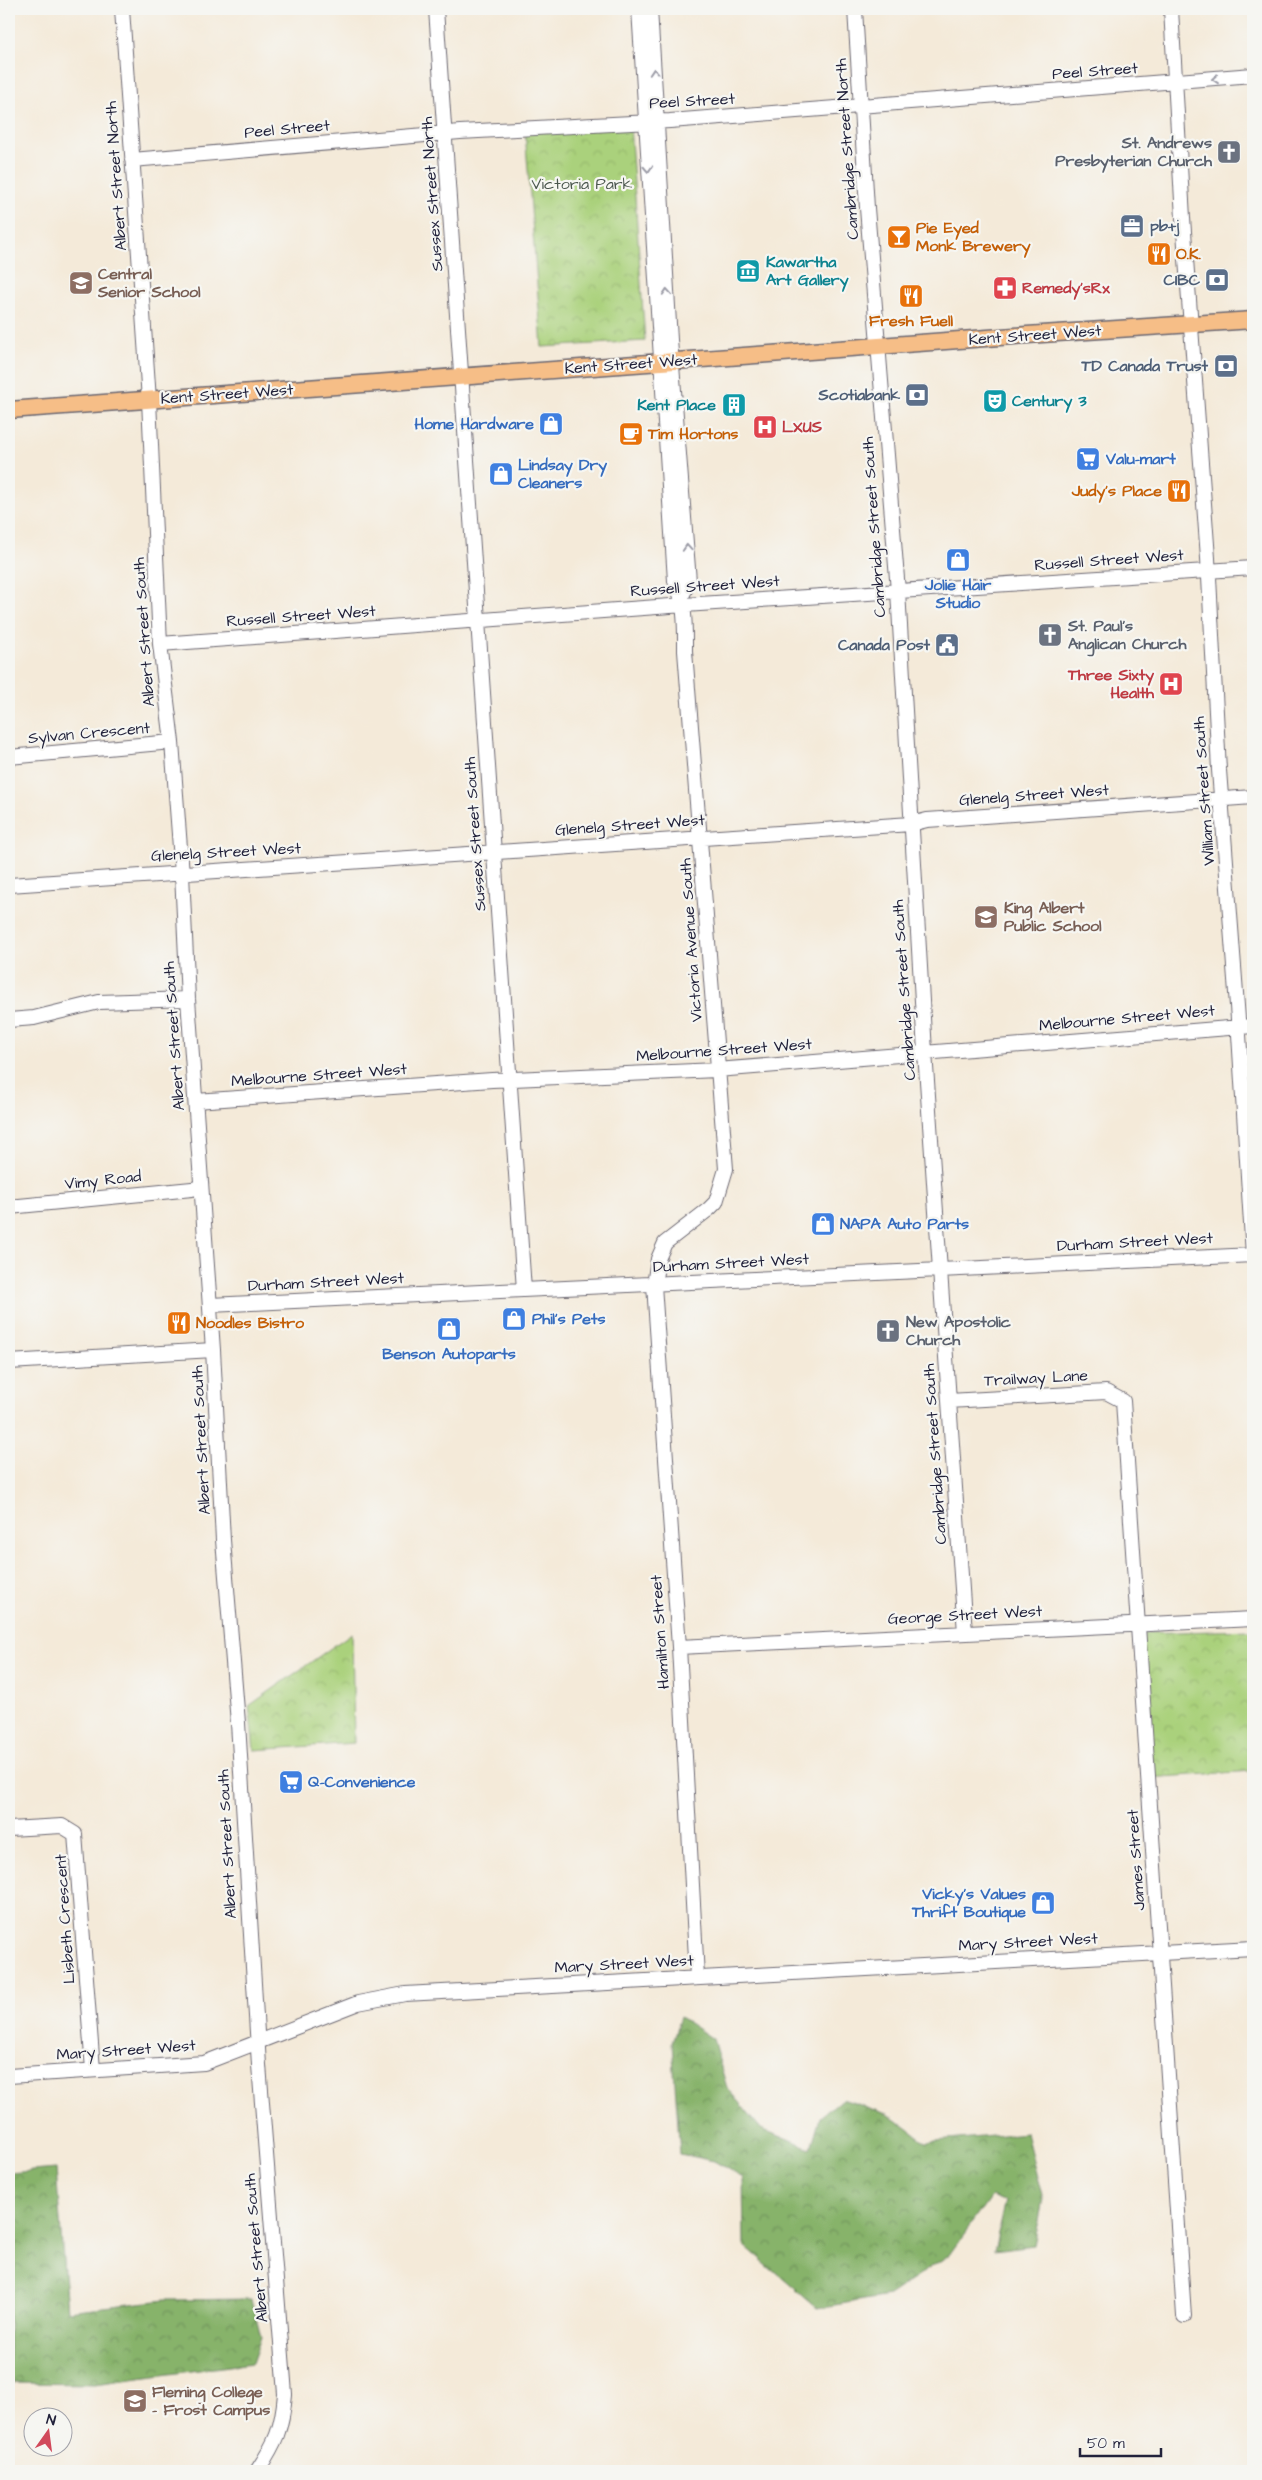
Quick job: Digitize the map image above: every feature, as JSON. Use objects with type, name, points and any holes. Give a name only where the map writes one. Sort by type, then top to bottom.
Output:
[{"type":"main road","name":"Kent Street West","points":[[9,410],[1253,320]]},
{"type":"street","name":"Albert Street North","points":[[122,9],[149,400]]},
{"type":"street","name":"Sussex Street North","points":[[436,9],[463,376]]},
{"type":"street","name":"Cambridge Street North","points":[[855,9],[878,346]]},
{"type":"street","name":"William Street South","points":[[1171,9],[1190,326],[1209,571],[1222,799],[1253,1255]]},
{"type":"street","name":"Victoria Avenue South","points":[[645,14],[666,362],[675,581],[683,600],[685,651],[726,1169],[720,1192],[709,1209],[665,1244],[658,1259],[654,1285]]},
{"type":"street","name":"Peel Street","points":[[132,160],[445,133],[861,107],[1253,75]]},
{"type":"street","name":"Cambridge Street South","points":[[878,346],[898,591],[925,1052],[965,1633]]},
{"type":"street","name":"Sussex Street South","points":[[463,376],[524,1290]]},
{"type":"street","name":"Albert Street South","points":[[149,400],[160,644],[172,742],[182,874],[188,999],[213,1350],[223,1540],[238,1723],[258,2044],[285,2394],[282,2424],[274,2445],[257,2471]]},
{"type":"street","name":"Russell Street West","points":[[160,644],[478,621],[683,600],[898,591],[1253,568]]},
{"type":"street","name":"Sylvan Crescent","points":[[9,757],[172,742]]},
{"type":"street","name":"Glenelg Street West","points":[[9,884],[182,874],[494,851],[611,846],[701,837],[911,824],[927,820],[1253,797]]},
{"type":"street","points":[[9,1020],[34,1018],[99,1002],[188,999]]},
{"type":"street","name":"Melbourne Street West","points":[[196,1101],[510,1080],[717,1070],[1253,1026]]},
{"type":"street","name":"Vimy Road","points":[[9,1207],[192,1190],[201,1187]]},
{"type":"street","name":"Durham Street West","points":[[210,1305],[654,1285],[940,1268],[1253,1255]]},
{"type":"street","name":"Hamilton Street","points":[[654,1285],[679,1647],[697,1977]]},
{"type":"street","points":[[9,1362],[213,1350]]},
{"type":"street","name":"Trailway Lane","points":[[949,1400],[1106,1392],[1123,1401]]},
{"type":"street","name":"James Street","points":[[1123,1401],[1184,2316]]},
{"type":"street","name":"George Street West","points":[[679,1647],[1139,1623],[1253,1619]]},
{"type":"street","name":"Lisbeth Crescent","points":[[9,1829],[62,1826],[75,1834],[93,2070]]},
{"type":"street","name":"Mary Street West","points":[[9,2076],[204,2063],[258,2044],[358,2003],[405,1994],[1253,1948]]},
{"type":"green space","name":"Victoria Park","points":[[630,125],[645,341],[542,347],[525,132]]},
{"type":"green space","points":[[1253,1630],[1253,1771],[1147,1778],[1140,1633]]},
{"type":"green space","points":[[352,1633],[354,1743],[254,1750],[249,1706]]},
{"type":"green space","points":[[680,2017],[713,2039],[727,2088],[761,2129],[811,2148],[820,2117],[842,2099],[888,2114],[926,2142],[1026,2133],[1043,2200],[1034,2245],[994,2250],[1006,2202],[991,2196],[949,2255],[888,2296],[817,2308],[744,2245],[743,2178],[714,2161],[680,2154],[672,2042]]},
{"type":"green space","points":[[56,2169],[67,2311],[165,2300],[251,2299],[261,2337],[252,2363],[94,2384],[9,2383],[9,2173]]},
{"type":"place","name":"St. Andrews Presbyterian Church","points":[[1229,152]]},
{"type":"place","name":"pb+j","points":[[1132,226]]},
{"type":"place","name":"Pie Eyed Monk Brewery","points":[[899,237]]},
{"type":"place","name":"O.K.","points":[[1159,254]]},
{"type":"place","name":"Kawartha Art Gallery","points":[[748,271]]},
{"type":"place","name":"CIBC","points":[[1217,280]]},
{"type":"place","name":"Central Senior School","points":[[81,283]]},
{"type":"place","name":"Remedy'sRx","points":[[1005,288]]},
{"type":"place","name":"Fresh Fuell","points":[[911,296]]},
{"type":"place","name":"TD Canada Trust","points":[[1226,366]]},
{"type":"place","name":"Scotiabank","points":[[917,395]]},
{"type":"place","name":"Century 3","points":[[995,401]]},
{"type":"place","name":"Kent Place","points":[[734,405]]},
{"type":"place","name":"Home Hardware","points":[[551,424]]},
{"type":"place","name":"LXUS","points":[[765,427]]},
{"type":"place","name":"Tim Hortons","points":[[631,434]]},
{"type":"place","name":"Valu-mart","points":[[1088,459]]},
{"type":"place","name":"Lindsay Dry Cleaners","points":[[501,474]]},
{"type":"place","name":"Judy’s Place","points":[[1179,491]]},
{"type":"place","name":"Jolie Hair Studio","points":[[958,560]]},
{"type":"place","name":"St. Paul’s Anglican Church","points":[[1050,635]]},
{"type":"place","name":"Canada Post","points":[[947,645]]},
{"type":"place","name":"Three Sixty Health","points":[[1171,684]]},
{"type":"place","name":"King Albert Public School","points":[[986,917]]},
{"type":"place","name":"NAPA Auto Parts","points":[[823,1224]]},
{"type":"place","name":"Phil's Pets","points":[[514,1319]]},
{"type":"place","name":"Noodles Bistro","points":[[179,1323]]},
{"type":"place","name":"Benson Autoparts","points":[[449,1329]]},
{"type":"place","name":"New Apostolic Church","points":[[888,1331]]},
{"type":"place","name":"Q-Convenience","points":[[291,1782]]},
{"type":"place","name":"Vicky's Values Thrift Boutique","points":[[1043,1903]]},
{"type":"place","name":"Fleming College - Frost Campus","points":[[135,2401]]}]
